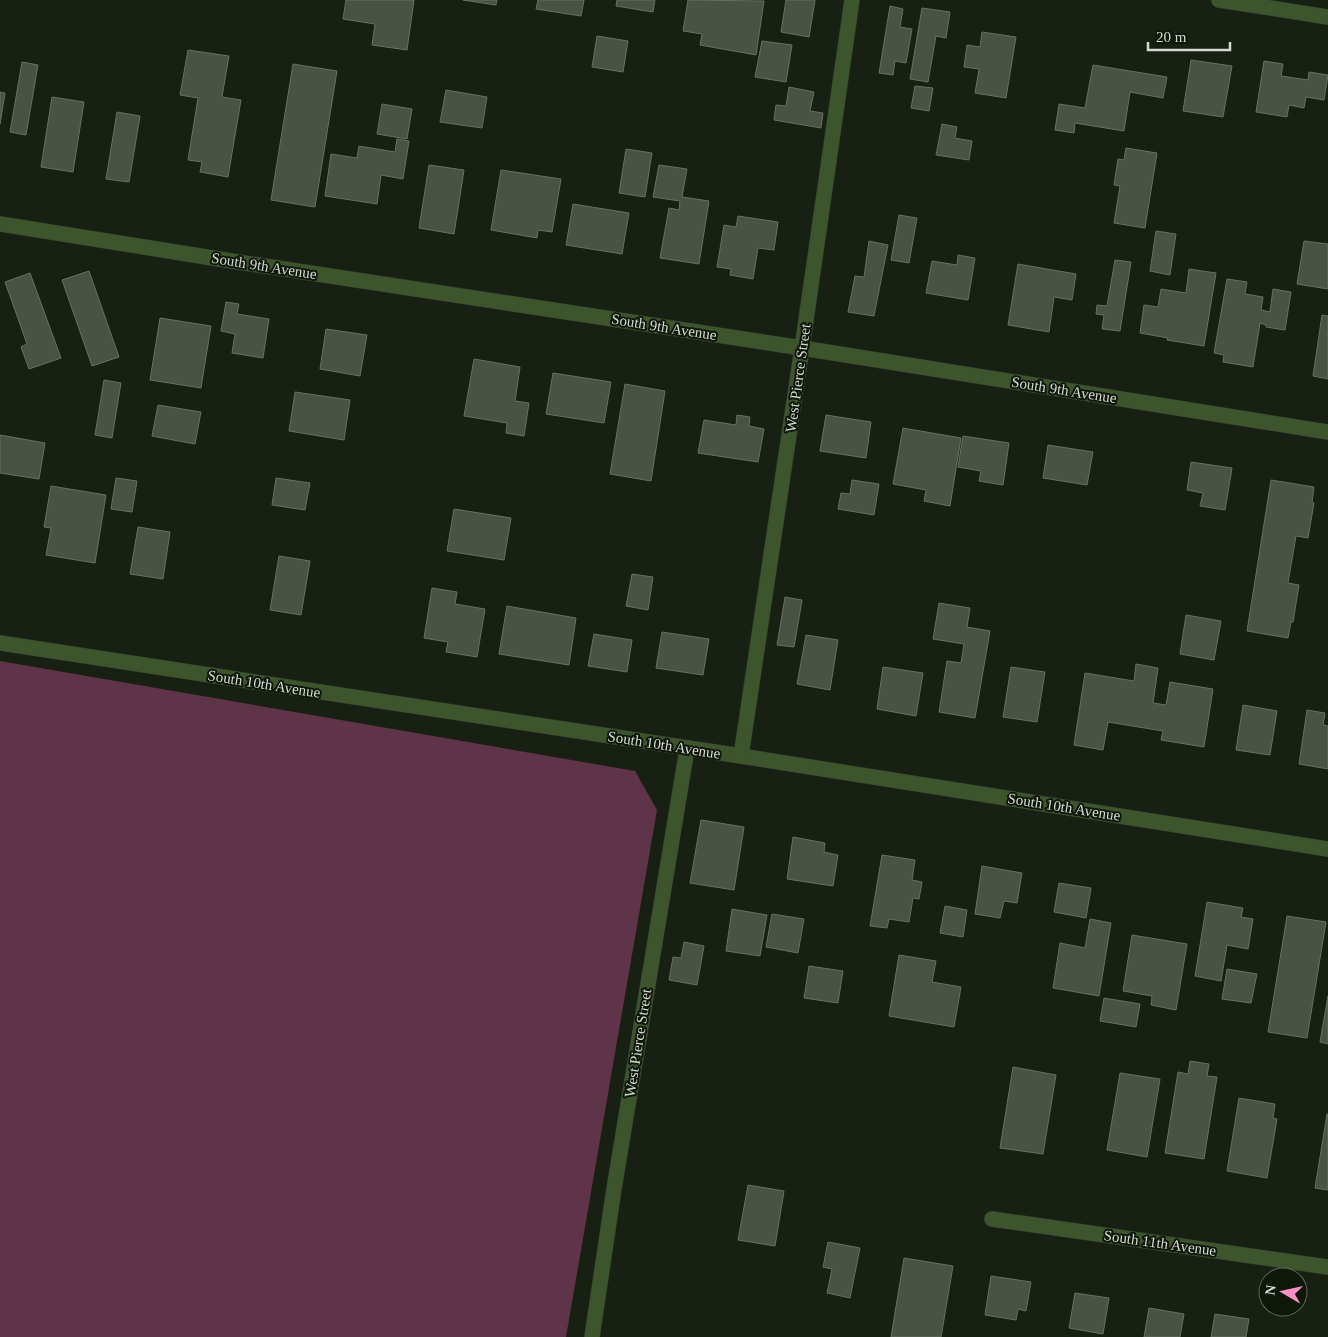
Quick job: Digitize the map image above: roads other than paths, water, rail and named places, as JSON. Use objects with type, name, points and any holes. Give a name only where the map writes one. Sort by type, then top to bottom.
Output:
[{"type":"street","name":"West Pierce Street","points":[[741,756],[852,0]]},
{"type":"street","points":[[1219,0],[1328,17]]},
{"type":"street","name":"South 9th Avenue","points":[[0,224],[802,348],[1328,432]]},
{"type":"street","name":"South 10th Avenue","points":[[0,643],[741,756],[1328,849]]},
{"type":"street","name":"West Pierce Street","points":[[592,1337],[686,749]]},
{"type":"street","name":"South 11th Avenue","points":[[992,1219],[1328,1267]]}]
